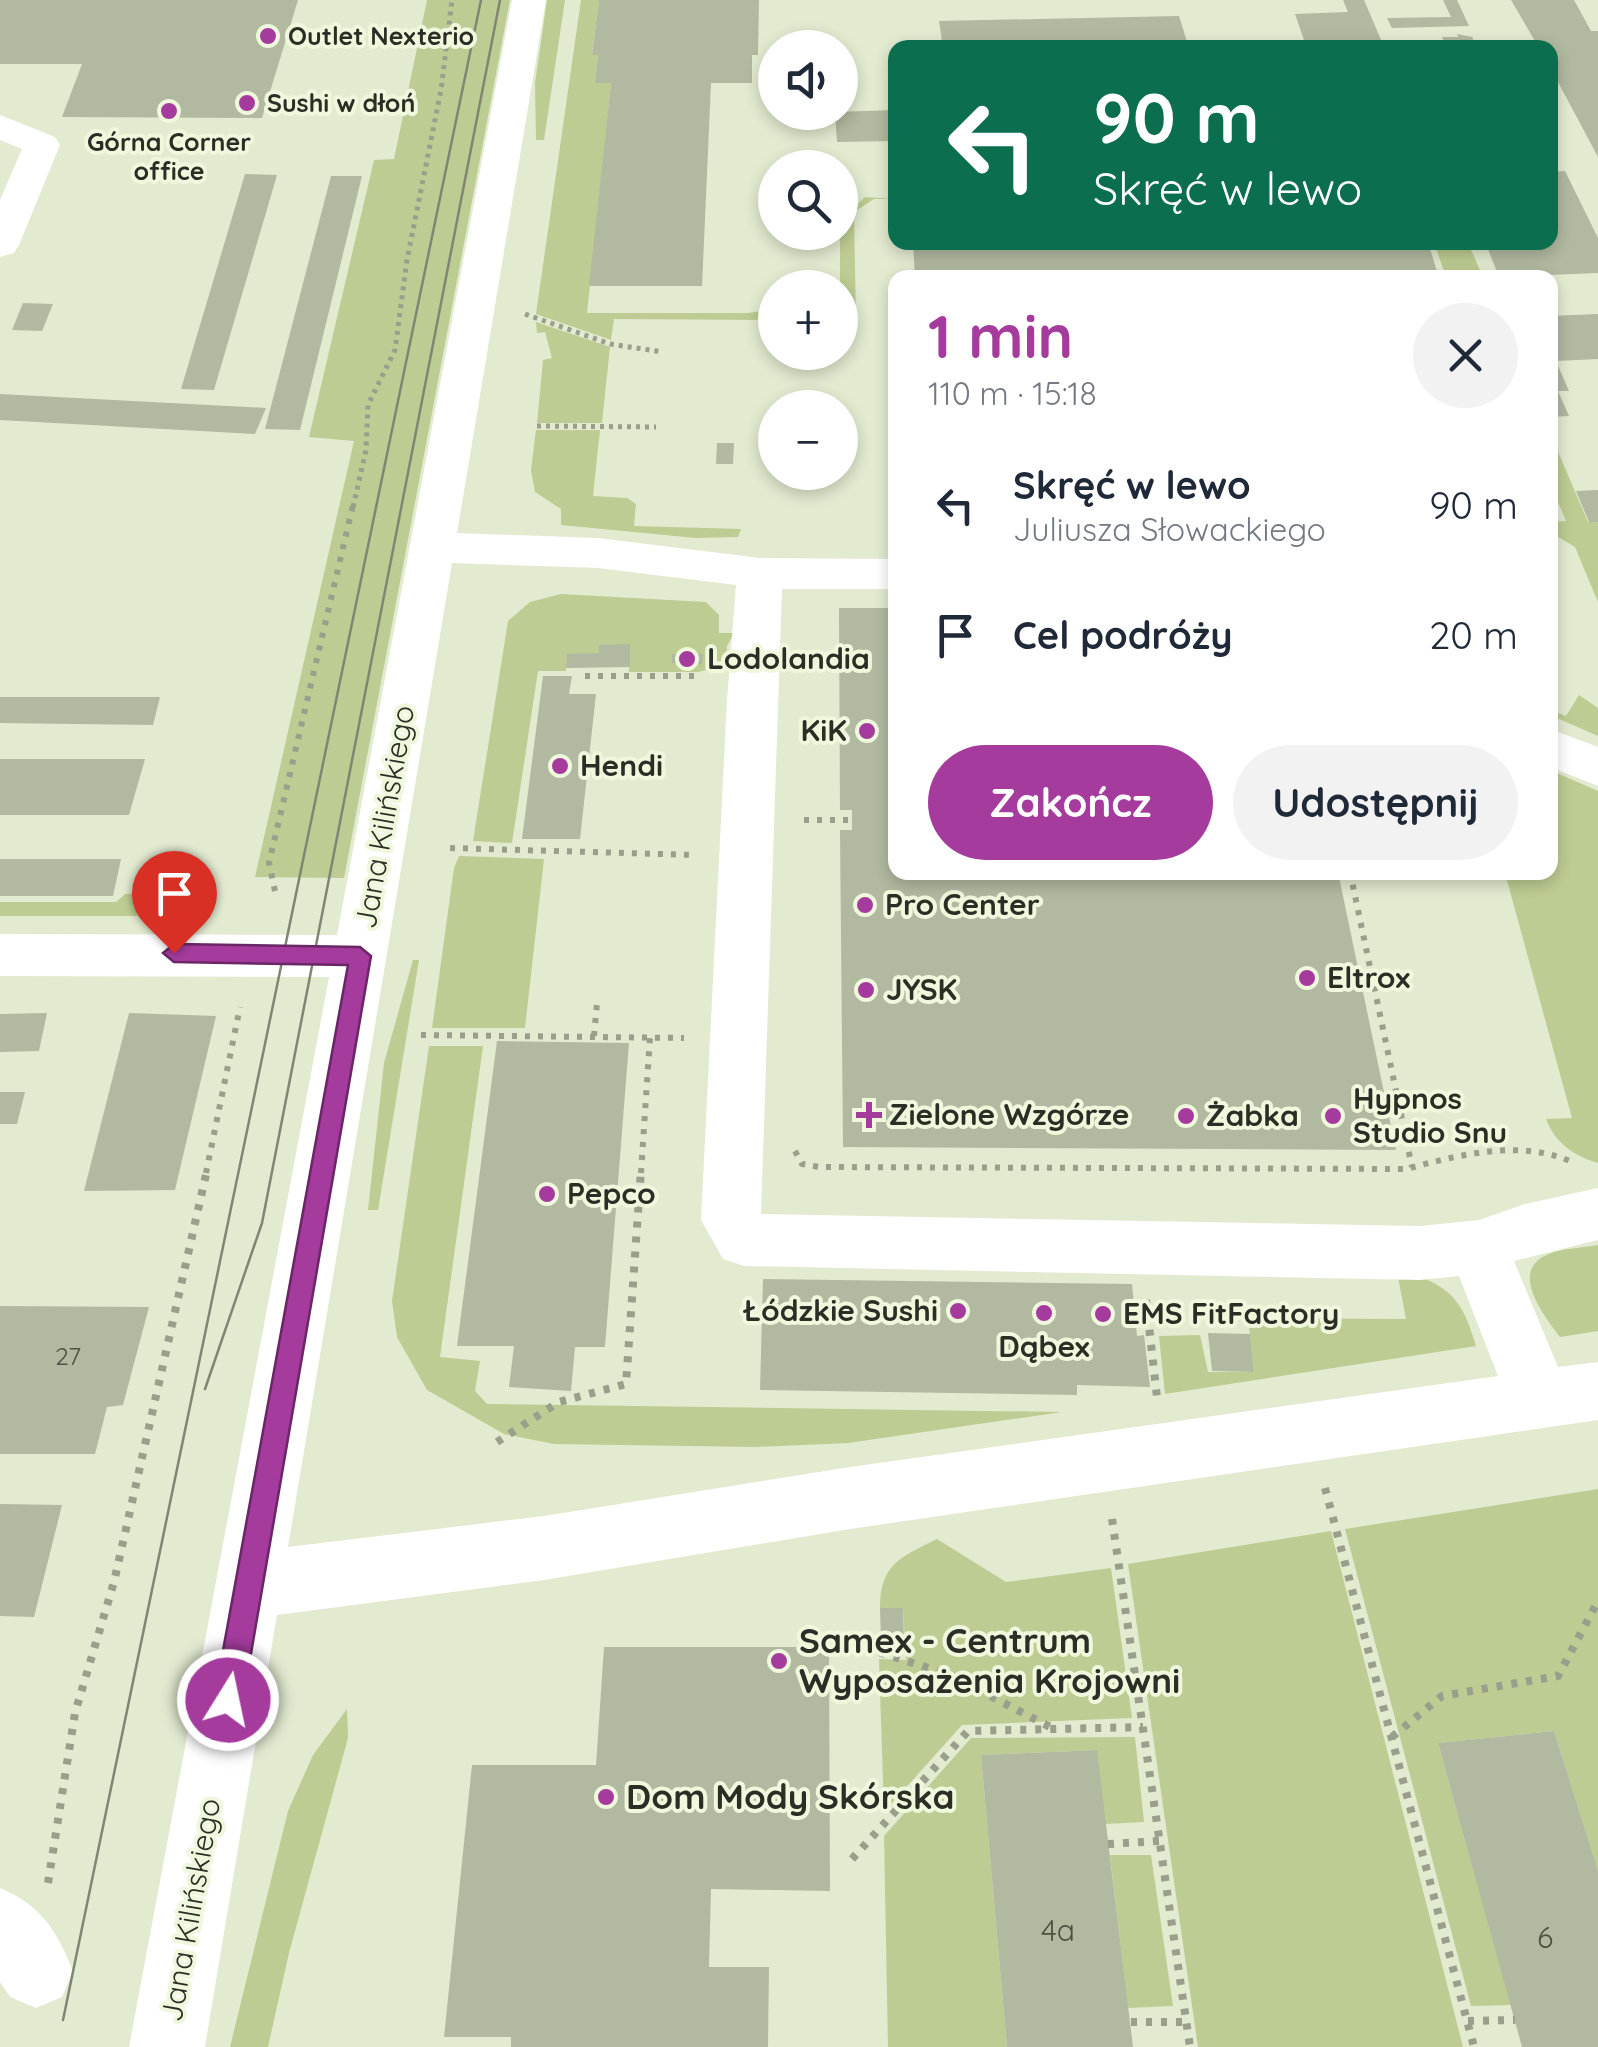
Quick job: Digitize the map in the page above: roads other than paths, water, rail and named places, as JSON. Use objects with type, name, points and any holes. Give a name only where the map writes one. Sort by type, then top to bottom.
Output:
[{"type":"street","name":"Jana Kilińskiego","points":[[167,2047],[529,0]]},
{"type":"street","points":[[0,126],[42,145],[0,245]]},
{"type":"street","points":[[432,547],[598,553],[760,573],[888,574]]},
{"type":"street","points":[[760,573],[730,1220],[744,1240],[1420,1252],[1480,1247],[1525,1230],[1589,1191]]},
{"type":"street","points":[[1558,750],[1598,768]]},
{"type":"street","points":[[0,955],[360,956]]},
{"type":"street","points":[[1480,1247],[1517,1349],[1570,1395]]},
{"type":"street","points":[[249,1585],[544,1548],[850,1498],[1570,1395]]},
{"type":"tram line","points":[[63,2020],[481,0]]},
{"type":"tram line","points":[[205,1389],[262,1223],[500,0]]},
{"type":"place","name":"Outlet Nexterio","points":[[268,36]]},
{"type":"place","name":"Sushi w dłoń","points":[[247,103]]},
{"type":"place","name":"Górna Corner office","points":[[169,111]]},
{"type":"place","name":"Lodolandia","points":[[687,659]]},
{"type":"place","name":"KiK","points":[[867,731]]},
{"type":"place","name":"Hendi","points":[[560,766]]},
{"type":"place","name":"Pro Center","points":[[865,905]]},
{"type":"place","name":"Eltrox","points":[[1307,978]]},
{"type":"place","name":"JYSK","points":[[866,990]]},
{"type":"place","name":"Zielone Wzgórze","points":[[869,1115]]},
{"type":"place","name":"Żabka","points":[[1186,1116]]},
{"type":"place","name":"Hypnos Studio Snu","points":[[1333,1116]]},
{"type":"place","name":"Pepco","points":[[547,1194]]},
{"type":"place","name":"Łódzkie Sushi","points":[[958,1311]]},
{"type":"place","name":"Dąbex","points":[[1044,1313]]},
{"type":"place","name":"EMS FitFactory","points":[[1103,1314]]},
{"type":"place","name":"Samex - Centrum Wyposażenia Krojowni","points":[[779,1661]]},
{"type":"place","name":"Dom Mody Skórska","points":[[606,1797]]}]
